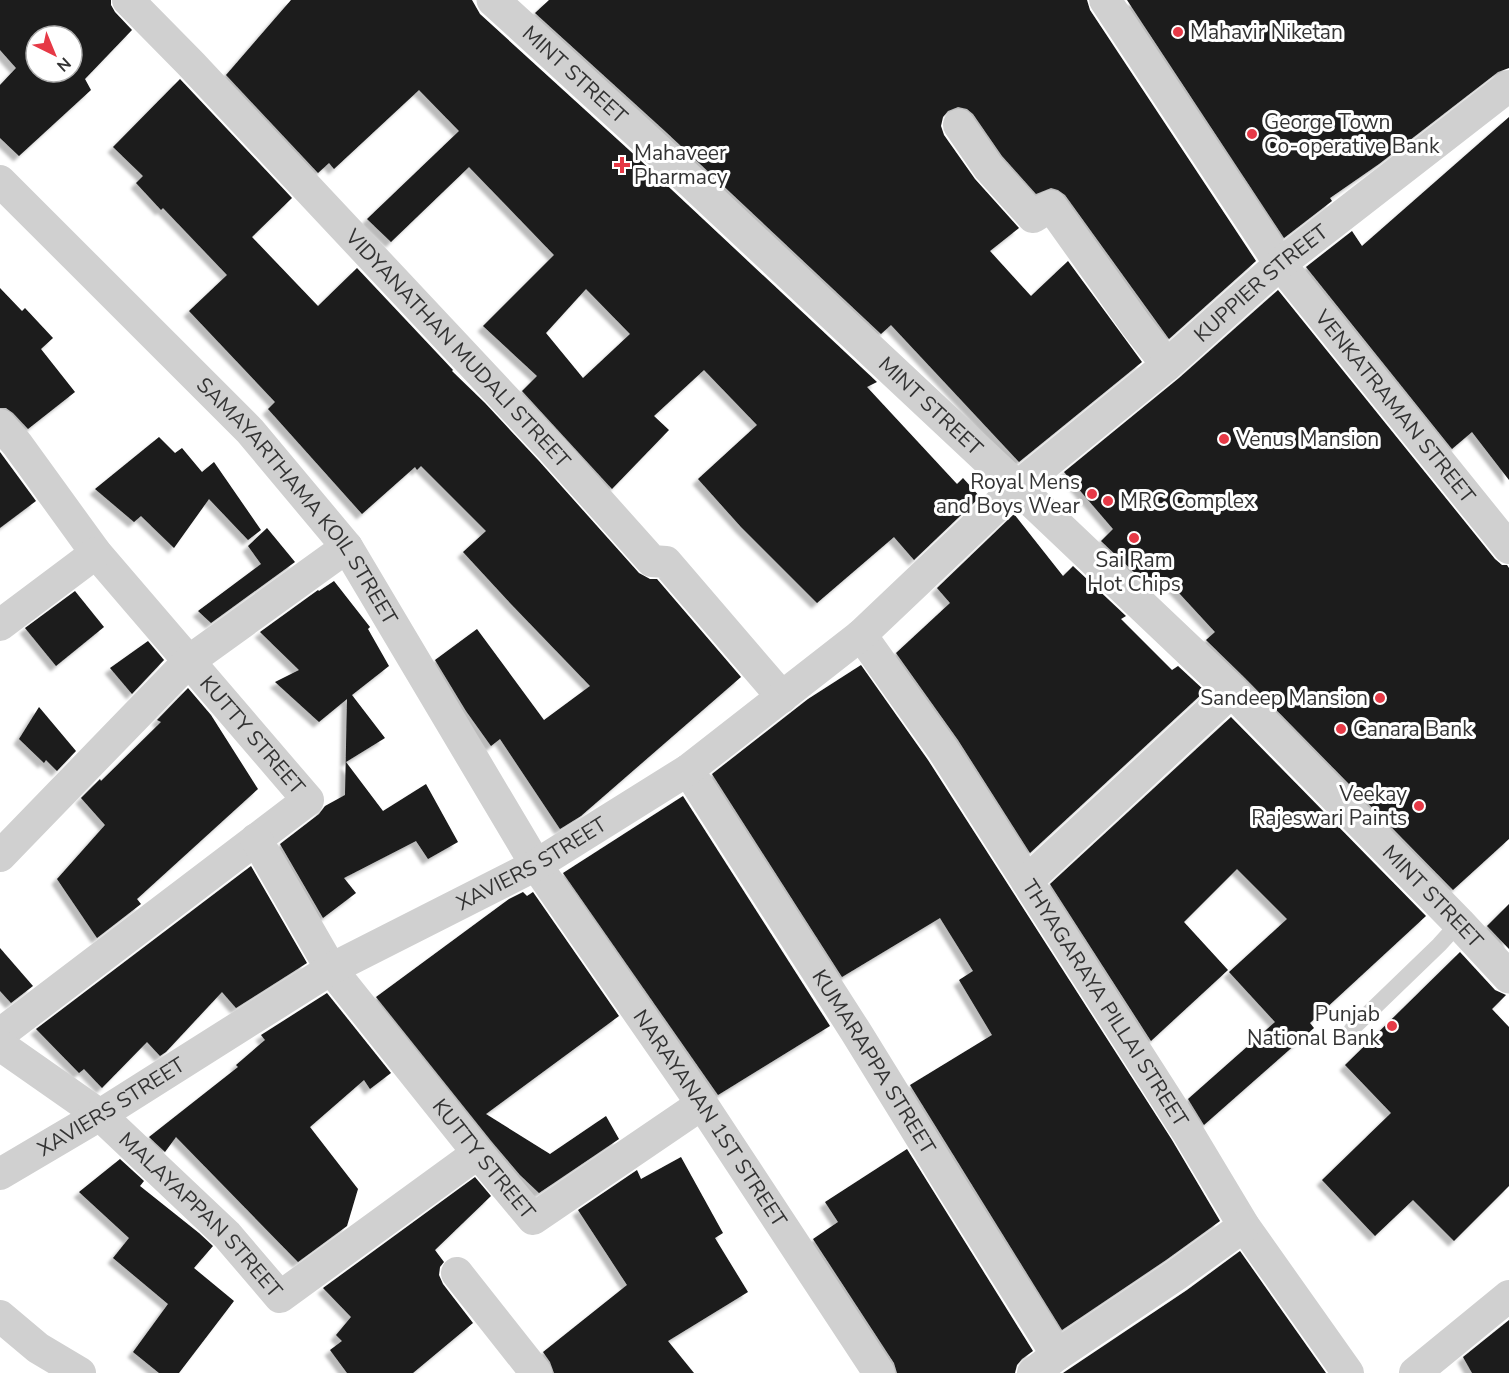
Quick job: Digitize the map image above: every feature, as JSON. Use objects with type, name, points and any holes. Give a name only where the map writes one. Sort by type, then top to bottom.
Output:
[{"type":"street","name":"VIDYANATHAN MUDALI STREET","points":[[128,0],[191,64],[552,449],[652,561],[666,562],[782,697]]},
{"type":"street","name":"MINT STREET","points":[[493,0],[644,138],[1232,691],[1509,977]]},
{"type":"street","name":"VENKATRAMAN STREET","points":[[1105,0],[1280,264],[1509,548]]},
{"type":"street","name":"KUPPIER STREET","points":[[1017,487],[1167,365],[1280,264],[1509,86]]},
{"type":"street","points":[[959,125],[988,166],[1033,217],[1051,206],[1167,365]]},
{"type":"street","name":"SAMAYARTHAMA KOIL STREET","points":[[0,181],[250,431],[347,547],[536,865]]},
{"type":"street","name":"KUTTY STREET","points":[[0,425],[17,444],[96,553],[308,800],[0,1034]]},
{"type":"street","name":"XAVIERS STREET","points":[[0,1174],[331,969],[536,865],[688,770],[861,635],[1017,487]]},
{"type":"street","points":[[0,856],[189,662],[347,547]]},
{"type":"street","points":[[0,625],[96,553]]},
{"type":"street","name":"THYAGARAYA PILLAI STREET","points":[[861,635],[943,750],[1181,1121],[1244,1226],[1348,1373]]},
{"type":"street","points":[[1027,881],[1232,691]]},
{"type":"street","name":"KUMARAPPA STREET","points":[[688,770],[856,1032],[951,1186],[1045,1364]]},
{"type":"street","name":"KUTTY STREET","points":[[256,839],[331,969],[533,1219],[702,1104]]},
{"type":"street","name":"NARAYANAN 1ST STREET","points":[[536,865],[702,1104],[879,1373]]},
{"type":"street","points":[[0,1045],[100,1114]]},
{"type":"street","name":"MALAYAPPAN STREET","points":[[100,1114],[227,1235],[280,1297],[478,1153]]},
{"type":"street","points":[[1045,1364],[1244,1226]]},
{"type":"street","points":[[457,1273],[536,1373]]},
{"type":"street","points":[[1415,1373],[1509,1296]]},
{"type":"street","points":[[0,1316],[38,1348],[80,1373]]},
{"type":"lane","points":[[1352,1029],[1459,923]]},
{"type":"building","points":[[0,0],[111,0],[115,12],[132,30],[85,79],[91,90],[19,156],[0,138],[0,85],[16,68],[0,50]]},
{"type":"building","points":[[291,0],[472,0],[480,14],[877,382],[867,387],[957,484],[963,478],[980,497],[914,560],[894,537],[817,603],[741,527],[698,479],[757,425],[704,370],[654,416],[669,430],[612,489],[522,391],[537,376],[483,326],[554,255],[469,167],[391,242],[367,219],[459,131],[419,90],[334,169],[329,163],[318,173],[226,75]],"holes":[[[586,289],[630,334],[583,378],[546,333]]]},
{"type":"building","points":[[549,0],[1087,0],[1090,10],[1256,261],[1169,339],[1065,195],[1051,188],[1036,194],[1002,156],[973,114],[967,109],[958,107],[948,111],[943,117],[941,126],[944,135],[975,179],[1019,228],[990,251],[1031,296],[1068,261],[1142,362],[1019,462],[891,325],[881,334],[666,132],[535,13]]},
{"type":"building","points":[[1127,0],[1509,0],[1509,68],[1498,72],[1379,164],[1330,198],[1332,201],[1284,238]]},
{"type":"building","points":[[180,79],[292,198],[252,237],[318,306],[357,268],[539,461],[639,573],[650,579],[657,579],[741,677],[581,816],[560,829],[500,739],[491,746],[466,711],[435,660],[477,629],[544,720],[590,686],[463,552],[486,531],[421,466],[417,470],[415,467],[362,514],[268,409],[275,402],[189,311],[227,275],[136,183],[143,176],[113,147]]},
{"type":"building","points":[[1509,117],[1509,480],[1472,432],[1452,449],[1306,267],[1352,231],[1362,246]]},
{"type":"building","points":[[0,288],[22,311],[25,308],[53,338],[41,349],[75,392],[28,429],[13,413],[6,408],[0,408]]},
{"type":"building","points":[[1278,290],[1495,559],[1509,568],[1509,839],[1453,890],[1206,640],[1215,632],[1167,580],[1154,591],[1101,541],[1113,529],[1064,472],[1179,378]]},
{"type":"building","points":[[159,437],[175,453],[182,448],[202,472],[214,462],[261,530],[248,540],[209,499],[174,548],[141,516],[134,522],[95,489]]},
{"type":"building","points":[[0,452],[36,501],[0,528]]},
{"type":"building","points":[[1014,514],[1063,576],[1073,566],[1126,616],[1121,619],[1172,670],[1178,666],[1205,691],[1030,853],[958,740],[896,653],[950,603],[937,588]]},
{"type":"building","points":[[267,528],[295,562],[211,623],[198,611],[261,564],[248,546]]},
{"type":"building","points":[[334,581],[370,627],[368,629],[389,666],[352,695],[385,738],[346,762],[383,811],[426,784],[458,842],[428,859],[416,841],[344,878],[356,893],[323,918],[280,844],[319,814],[325,806],[345,795],[347,699],[319,722],[275,682],[299,670],[260,632]]},
{"type":"building","points":[[75,591],[104,627],[56,666],[25,628]]},
{"type":"building","points":[[148,641],[164,660],[132,694],[110,668]]},
{"type":"building","points":[[861,665],[928,760],[1172,1140],[1220,1221],[1062,1330],[910,1085],[992,1035],[959,980],[973,971],[940,918],[842,977],[712,774],[808,699]]},
{"type":"building","points":[[188,688],[211,715],[258,789],[137,899],[141,904],[97,938],[57,879],[105,825],[81,798],[161,722],[157,720]]},
{"type":"building","points":[[39,707],[76,751],[57,771],[46,760],[44,763],[19,739]]},
{"type":"building","points":[[1231,717],[1426,916],[1310,1023],[1314,1028],[1204,1125],[1188,1099],[1275,1022],[1229,972],[1287,919],[1237,869],[1184,922],[1228,970],[1151,1041],[1050,884]]},
{"type":"building","points":[[683,796],[830,1026],[718,1095],[563,873]]},
{"type":"building","points":[[251,866],[307,963],[236,1008],[222,992],[166,1052],[160,1056],[147,1042],[102,1088],[84,1069],[79,1073],[36,1029]]},
{"type":"building","points":[[523,892],[527,896],[533,892],[619,1016],[486,1114],[550,1154],[606,1116],[619,1139],[539,1193],[492,1142],[376,997],[509,899]]},
{"type":"building","points":[[1509,904],[1509,949],[1487,926]]},
{"type":"building","points":[[0,948],[33,986],[11,1003],[0,991]]},
{"type":"building","points":[[1460,952],[1495,990],[1506,995],[1492,1009],[1509,1027],[1509,1186],[1454,1241],[1413,1200],[1375,1236],[1322,1180],[1391,1113],[1345,1065]]},
{"type":"building","points":[[327,993],[391,1073],[370,1089],[364,1080],[310,1127],[358,1189],[347,1226],[298,1262],[176,1137],[165,1152],[149,1137],[238,1067],[236,1065],[265,1040],[261,1035]]},
{"type":"building","points":[[907,1149],[1033,1351],[1017,1365],[1015,1373],[897,1373],[894,1363],[813,1239],[838,1222],[825,1202]]},
{"type":"building","points":[[681,1157],[723,1233],[715,1238],[748,1292],[668,1341],[694,1373],[554,1373],[543,1352],[627,1285],[578,1210],[637,1170],[641,1179]]},
{"type":"building","points":[[120,1159],[144,1181],[140,1186],[213,1246],[194,1268],[234,1301],[179,1373],[159,1373],[133,1352],[168,1304],[113,1258],[129,1238],[79,1192]]},
{"type":"building","points":[[475,1177],[491,1196],[435,1250],[444,1262],[440,1267],[439,1275],[443,1284],[473,1323],[413,1373],[347,1373],[330,1350],[342,1341],[336,1335],[351,1317],[323,1288]]},
{"type":"building","points":[[1240,1251],[1326,1373],[1063,1373],[1187,1290]]},
{"type":"building","points":[[1509,1320],[1509,1373],[1472,1373],[1463,1357]]},
{"type":"place","name":"Mahavir Niketan","points":[[1178,32]]},
{"type":"place","name":"George Town Co-operative Bank","points":[[1252,134]]},
{"type":"place","name":"Mahaveer Pharmacy","points":[[622,165]]},
{"type":"place","name":"Venus Mansion","points":[[1224,439]]},
{"type":"place","name":"Royal Mens and Boys Wear","points":[[1092,494]]},
{"type":"place","name":"MRC Complex","points":[[1108,501]]},
{"type":"place","name":"Sai Ram Hot Chips","points":[[1134,538]]},
{"type":"place","name":"Sandeep Mansion","points":[[1380,698]]},
{"type":"place","name":"Canara Bank","points":[[1341,729]]},
{"type":"place","name":"Veekay Rajeswari Paints","points":[[1419,806]]},
{"type":"place","name":"Punjab National Bank","points":[[1392,1026]]}]
